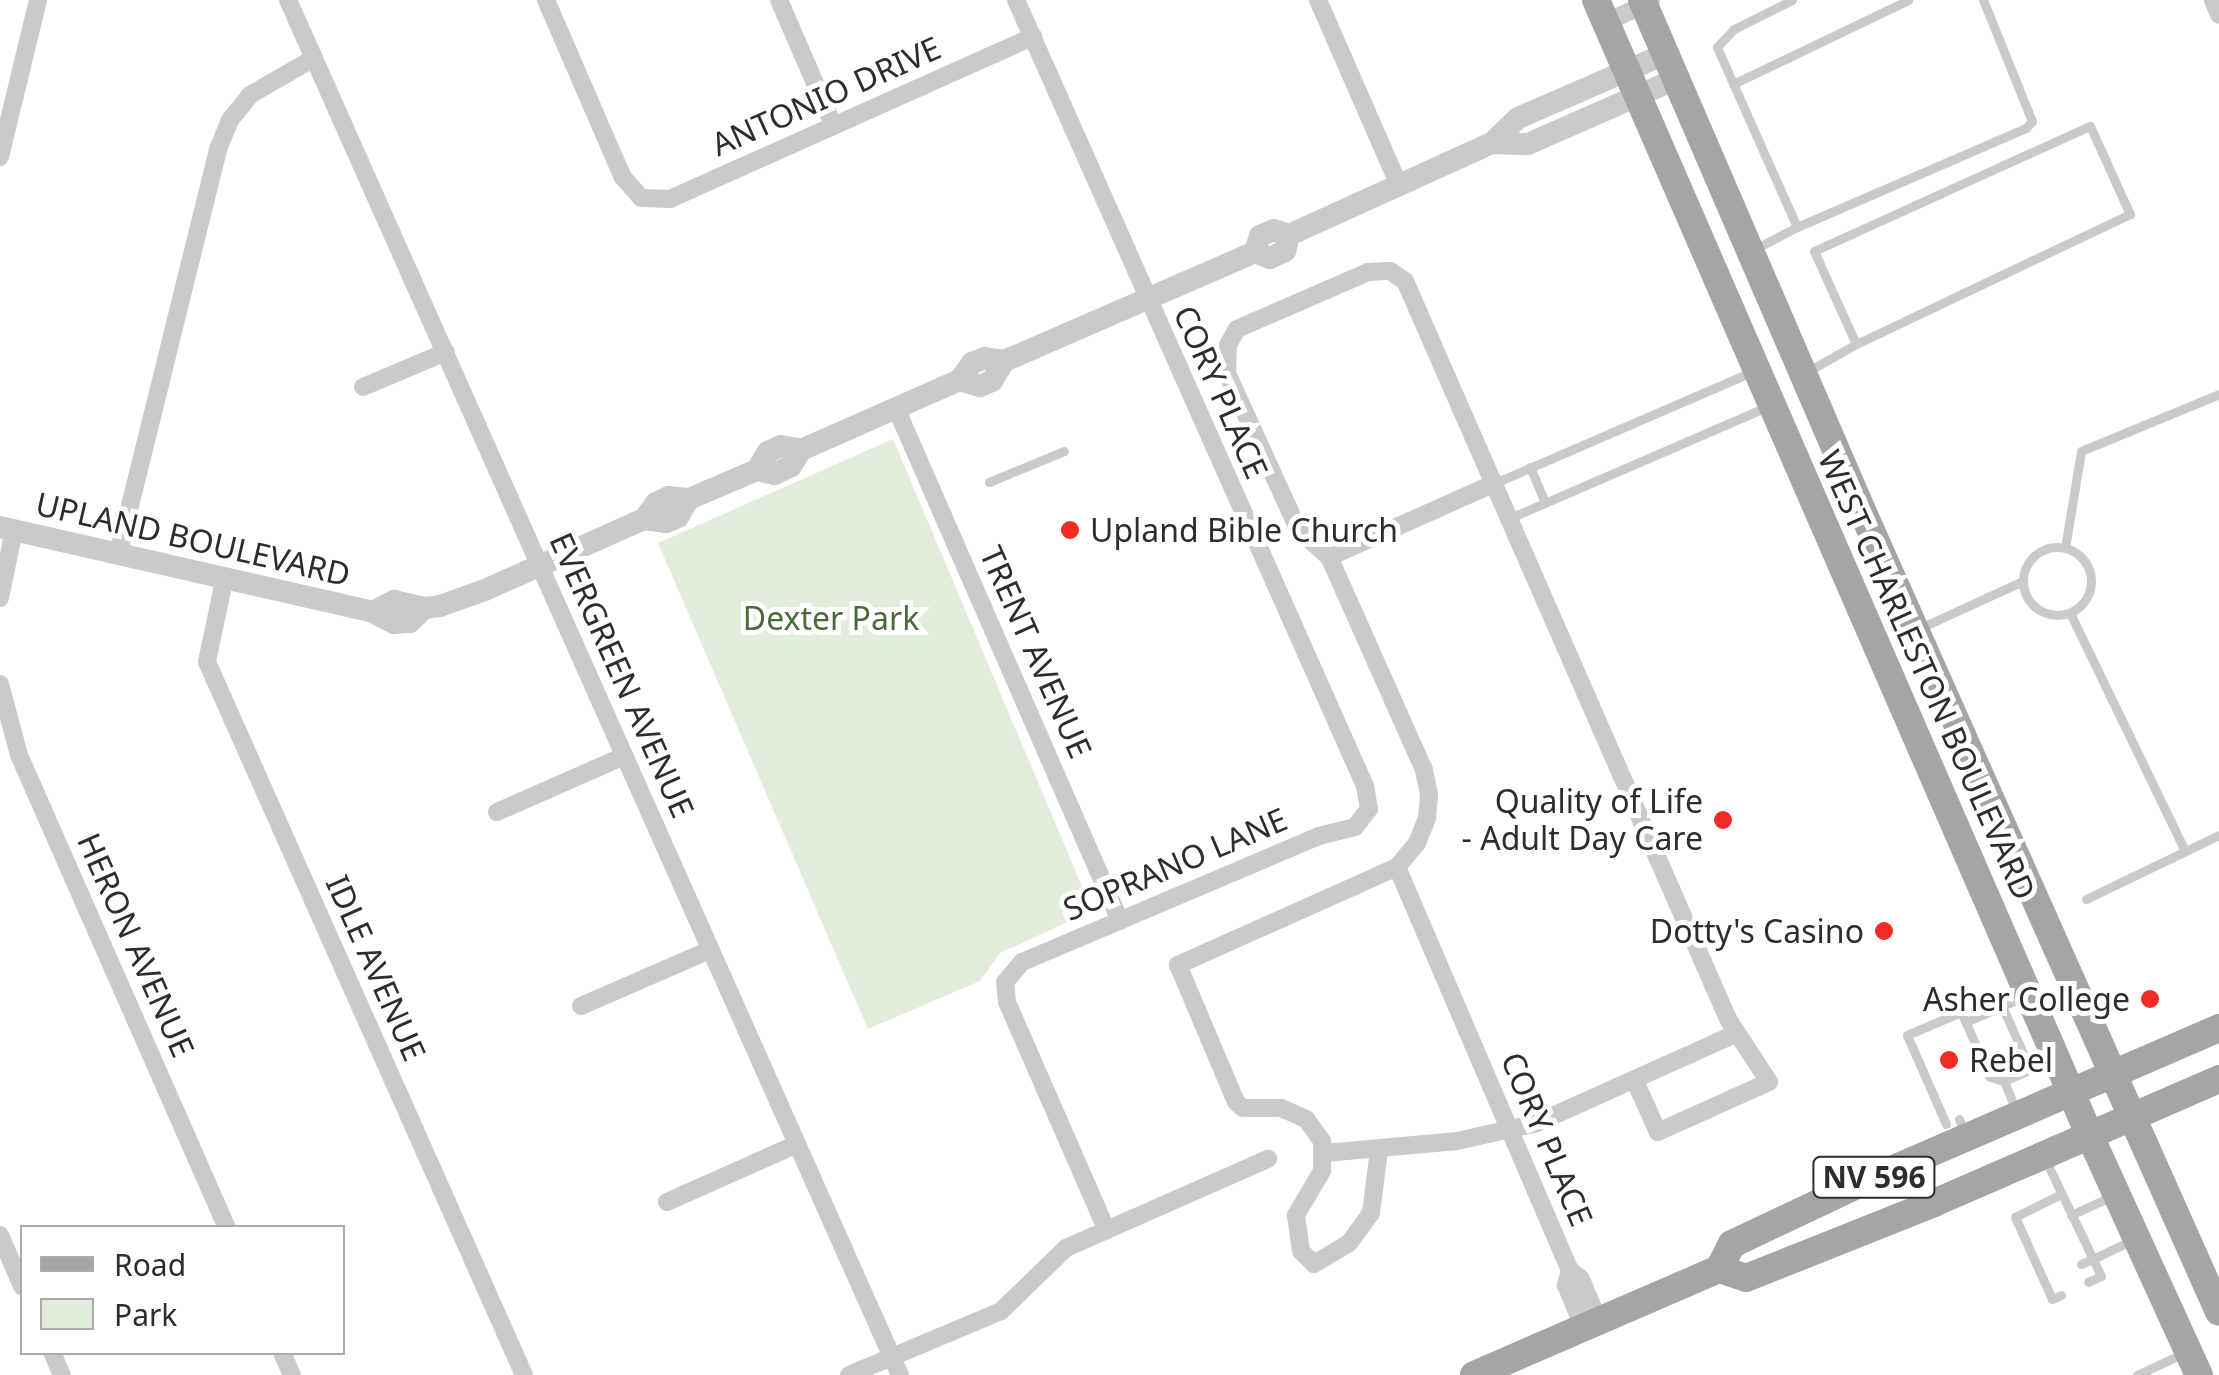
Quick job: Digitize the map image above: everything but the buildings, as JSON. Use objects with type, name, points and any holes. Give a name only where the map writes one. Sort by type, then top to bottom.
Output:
[{"type":"main road","name":"WEST CHARLESTON BOULEVARD","points":[[1647,2],[1671,67],[1852,489],[2219,1312]]},
{"type":"main road","name":"WEST CHARLESTON BOULEVARD","points":[[1601,11],[2090,1136],[2194,1363]]},
{"type":"main road","points":[[1814,506],[1852,489]]},
{"type":"main road","name":"NV 596","points":[[1474,1375],[1719,1269],[1732,1244],[1958,1127],[2018,1114],[2219,1028]]},
{"type":"main road","name":"NV 596","points":[[1719,1269],[1746,1278],[2219,1080]]},
{"type":"street","points":[[0,156],[38,0]]},
{"type":"street","name":"EVERGREEN AVENUE","points":[[288,0],[896,1366]]},
{"type":"street","name":"ANTONIO DRIVE","points":[[546,0],[622,176],[641,198],[670,199],[1033,37]]},
{"type":"street","points":[[778,0],[834,125]]},
{"type":"street","name":"CORY PLACE","points":[[1016,0],[1365,786],[1369,809]]},
{"type":"street","points":[[1318,0],[1399,185]]},
{"type":"street","points":[[2212,0],[2219,15]]},
{"type":"street","points":[[1601,11],[1647,2]]},
{"type":"street","points":[[118,554],[219,147],[230,120],[250,95],[314,58]]},
{"type":"street","name":"UPLAND BOULEVARD","points":[[7,528],[372,612],[394,623],[410,622],[424,608],[485,590],[644,519],[666,522],[678,517],[690,500],[757,470],[768,452],[782,446],[801,450],[960,380],[972,364],[984,358],[1004,362],[1255,252],[1270,258],[1285,251],[1289,235],[1492,143],[1518,118],[1633,84],[1671,67]]},
{"type":"street","points":[[1379,1150],[1371,1213],[1349,1243],[1314,1264],[1301,1251],[1296,1216],[1314,1190],[1325,1153],[1306,1119],[1281,1108],[1243,1108],[1236,1102],[1178,965],[1397,867],[1417,843],[1427,818],[1426,782],[1330,557],[1298,529],[1227,373],[1228,345],[1237,329],[1368,272],[1390,272],[1406,281],[1737,1032],[1769,1082],[1658,1132],[1635,1081]]},
{"type":"street","points":[[363,387],[446,352]]},
{"type":"street","name":"TRENT AVENUE","points":[[896,408],[1120,921]]},
{"type":"street","points":[[1330,557],[1495,483]]},
{"type":"street","points":[[0,598],[7,528]]},
{"type":"street","name":"IDLE AVENUE","points":[[224,581],[207,662],[524,1375]]},
{"type":"street","name":"HERON AVENUE","points":[[0,684],[19,755],[226,1225]]},
{"type":"street","points":[[497,812],[624,756]]},
{"type":"street","name":"SOPRANO LANE","points":[[1106,1229],[1007,1002],[1005,982],[1022,962],[1319,836],[1355,827],[1369,809]]},
{"type":"street","name":"CORY PLACE","points":[[1397,867],[1570,1270],[1566,1284],[1591,1326]]},
{"type":"street","points":[[581,1006],[710,950]]},
{"type":"street","points":[[1325,1153],[1457,1140],[1537,1123],[1737,1032]]},
{"type":"street","points":[[666,1202],[797,1144]]},
{"type":"street","points":[[850,1375],[896,1366],[1001,1311],[1066,1248],[1268,1159]]},
{"type":"street","points":[[0,1235],[20,1281]]},
{"type":"lane","points":[[1792,0],[1734,29],[1717,47],[1796,227]]},
{"type":"lane","points":[[1733,84],[1908,0]]},
{"type":"lane","points":[[1750,252],[1796,227],[2026,128],[2032,120],[1984,0]]},
{"type":"lane","points":[[1803,374],[1856,344],[2130,214],[2090,126],[1814,251],[1856,344]]},
{"type":"lane","points":[[1495,483],[1756,370]]},
{"type":"lane","points":[[2065,548],[2081,451],[2219,394]]},
{"type":"lane","points":[[1510,518],[1771,405]]},
{"type":"lane","points":[[989,482],[1064,451]]},
{"type":"lane","points":[[1530,468],[1546,502]]},
{"type":"lane","points":[[1915,630],[2023,581],[2036,554],[2065,548],[2083,558],[2091,578],[2087,599],[2070,613],[2048,614],[2030,602],[2023,581]]},
{"type":"lane","points":[[2070,613],[2185,851]]},
{"type":"lane","points":[[2086,899],[2219,834]]},
{"type":"lane","points":[[1966,1022],[2029,994]]},
{"type":"lane","points":[[2002,1006],[2030,1070]]},
{"type":"lane","points":[[1958,1127],[1907,1035],[1962,1012],[1990,1077],[2004,1081],[2056,1058]]},
{"type":"lane","points":[[2004,1081],[2018,1114]]},
{"type":"lane","points":[[2043,1155],[2101,1276],[2088,1282]]},
{"type":"lane","points":[[2061,1194],[2015,1217],[2036,1251],[2052,1298],[2061,1295]]},
{"type":"lane","points":[[2071,1214],[2116,1194]]},
{"type":"lane","points":[[2068,1235],[2079,1230]]},
{"type":"lane","points":[[2081,1264],[2136,1238]]},
{"type":"lane","points":[[2137,1375],[2194,1363]]},
{"type":"green space","name":"Dexter Park","points":[[893,439],[1089,903],[1085,914],[1000,953],[980,981],[868,1029],[658,543]]},
{"type":"place","name":"Upland Bible Church","points":[[1070,530]]},
{"type":"place","name":"Quality of Life - Adult Day Care","points":[[1723,820]]},
{"type":"place","name":"Dotty's Casino","points":[[1884,931]]},
{"type":"place","name":"Asher College","points":[[2150,999]]},
{"type":"place","name":"Rebel","points":[[1949,1060]]}]
